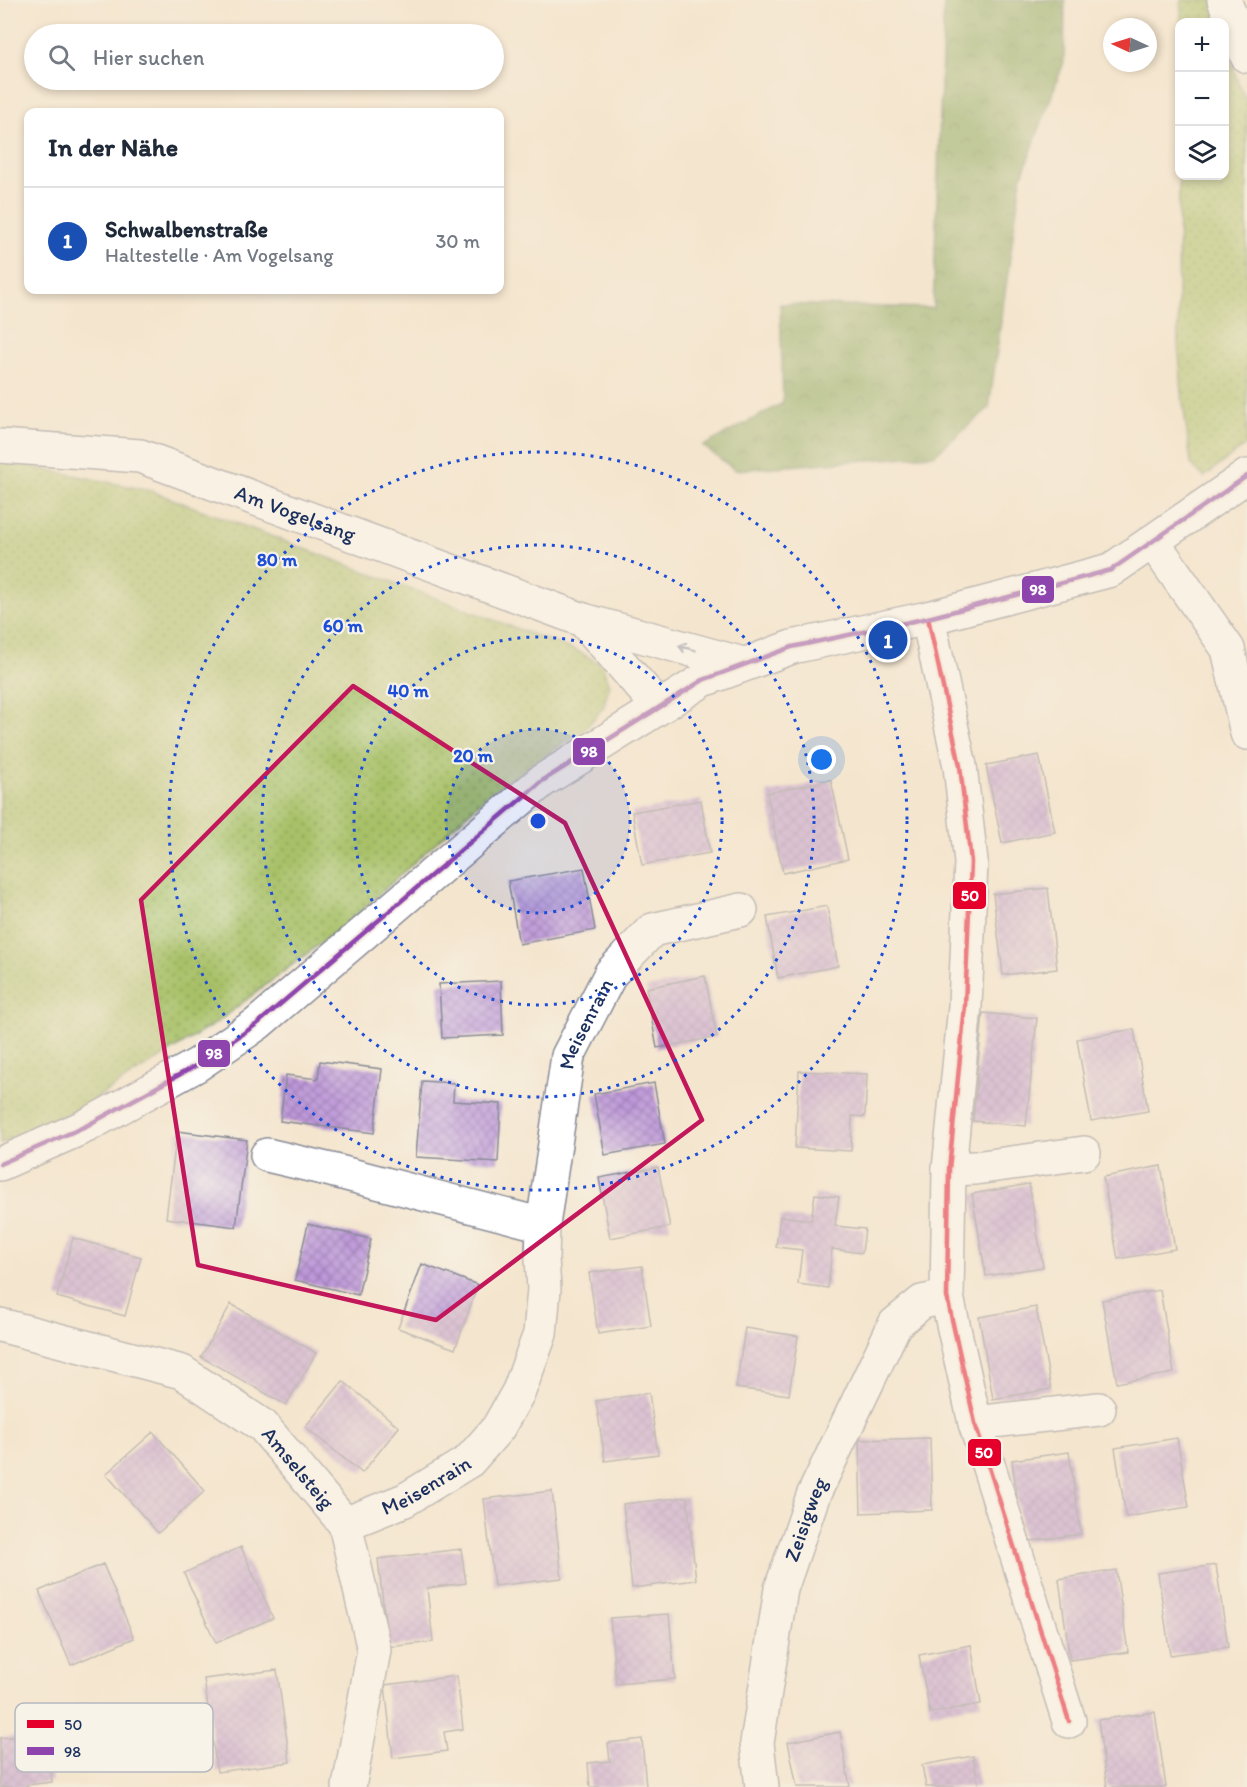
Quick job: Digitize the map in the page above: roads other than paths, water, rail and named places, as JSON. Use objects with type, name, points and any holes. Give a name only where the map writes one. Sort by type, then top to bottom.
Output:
[{"type":"street","points":[[1224,0],[1247,56]]},
{"type":"street","name":"Am Vogelsang","points":[[0,446],[140,456],[583,620],[743,664]]},
{"type":"street","points":[[0,1164],[86,1126],[197,1065],[257,1024],[542,781],[703,680],[792,647],[928,618],[1112,570],[1247,476]]},
{"type":"street","points":[[1153,542],[1228,649],[1247,733]]},
{"type":"street","points":[[928,618],[960,766],[971,862],[965,1006],[949,1169],[947,1297],[975,1423],[1069,1721]]},
{"type":"street","name":"Am Vogelsang","points":[[583,620],[659,707]]},
{"type":"street","name":"Meisenrain","points":[[345,1524],[405,1500],[469,1461],[498,1428],[519,1391],[540,1334],[544,1289],[543,1225],[568,1056],[611,973],[652,930],[741,910]]},
{"type":"street","points":[[949,1169],[975,1168],[1084,1153]]},
{"type":"street","points":[[267,1155],[543,1225]]},
{"type":"street","name":"Zeisigweg","points":[[762,1787],[757,1743],[781,1589],[813,1496],[895,1324],[922,1302],[947,1297]]},
{"type":"street","name":"Amselsteig","points":[[0,1325],[182,1372],[262,1426],[345,1524],[374,1650],[349,1787]]},
{"type":"street","points":[[975,1423],[1099,1409]]},
{"type":"place","name":"Schwalbenstraße","points":[[888,640]]}]
